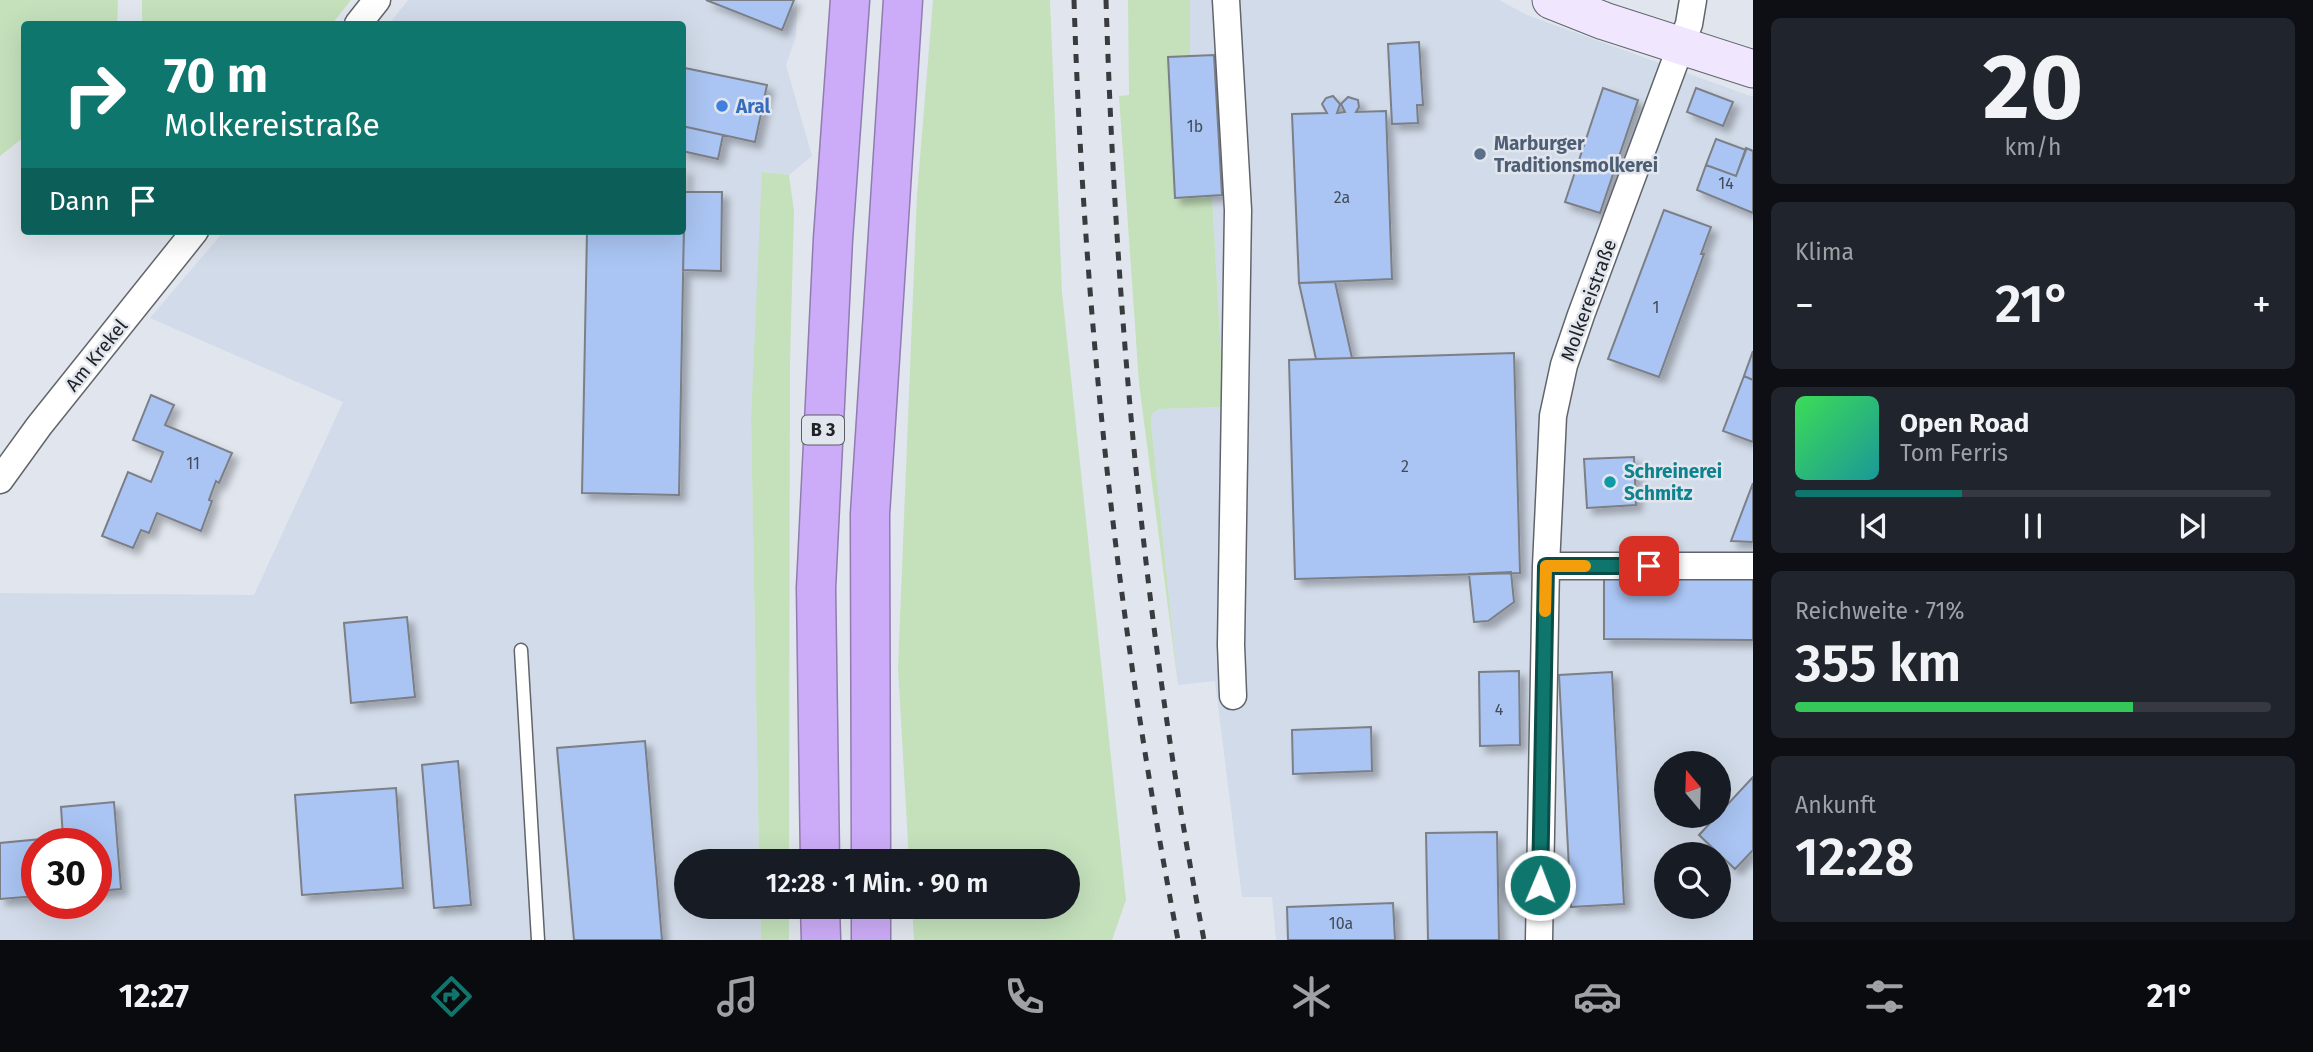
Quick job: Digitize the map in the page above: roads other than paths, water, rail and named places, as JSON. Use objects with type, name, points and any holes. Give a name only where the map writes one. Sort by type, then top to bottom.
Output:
[{"type":"highway","name":"B 3","points":[[820,849],[816,588],[833,239],[850,0]]},
{"type":"highway","points":[[871,849],[870,514],[903,0]]},
{"type":"highway","points":[[820,919],[821,940]]},
{"type":"highway","points":[[871,919],[871,940]]},
{"type":"street","points":[[360,21],[377,0]]},
{"type":"street","points":[[1226,0],[1238,210],[1231,645],[1233,696]]},
{"type":"street","points":[[1552,0],[1604,21],[1753,69]]},
{"type":"street","name":"Molkereistraße","points":[[1539,940],[1546,566],[1553,416],[1564,365],[1689,24],[1693,0]]},
{"type":"street","name":"Am Krekel","points":[[0,480],[39,426],[192,235]]},
{"type":"street","points":[[1546,566],[1753,566]]},
{"type":"lane","points":[[521,650],[538,940]]},
{"type":"railway","points":[[1074,0],[1086,237],[1107,472],[1138,706],[1178,940]]},
{"type":"railway","points":[[1106,0],[1117,236],[1136,472],[1165,707],[1204,940]]},
{"type":"place","name":"Aral","points":[[722,106]]},
{"type":"place","name":"Marburger Traditionsmolkerei","points":[[1480,154]]},
{"type":"place","name":"Schreinerei Schmitz","points":[[1610,482]]}]
